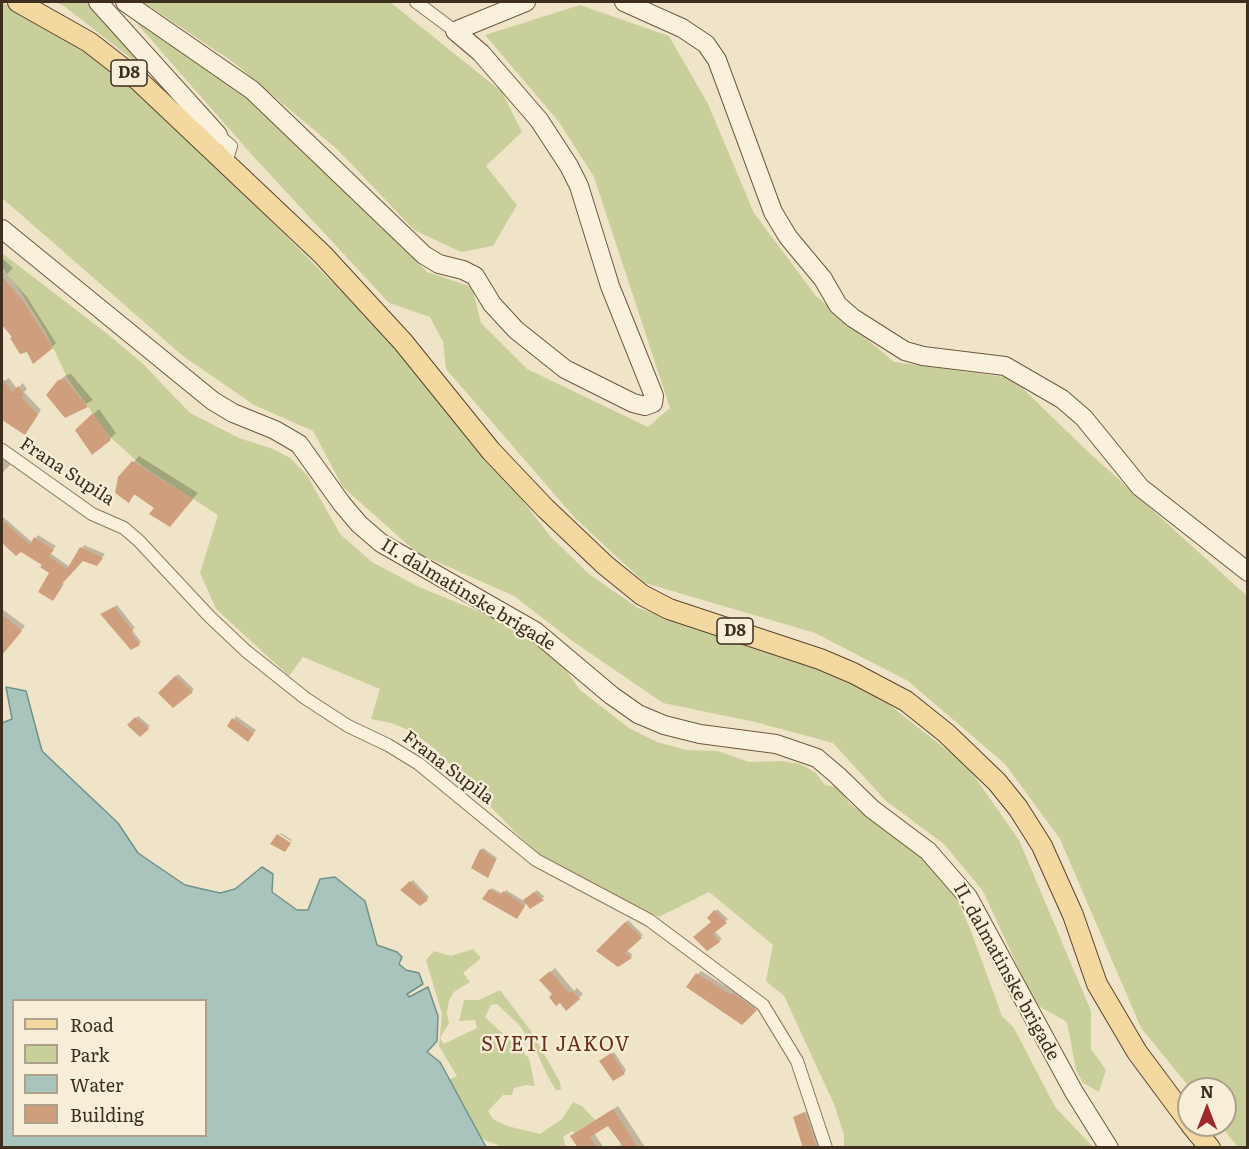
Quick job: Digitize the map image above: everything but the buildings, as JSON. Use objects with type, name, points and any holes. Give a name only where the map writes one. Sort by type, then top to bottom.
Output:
[{"type":"main road","name":"D8","points":[[18,2],[88,42],[138,80],[323,255],[435,378],[491,451],[604,565],[642,595],[669,609],[820,659],[879,684],[906,701],[946,733],[997,782],[1018,808],[1042,846],[1073,915],[1097,984],[1137,1052],[1177,1106]]},
{"type":"street","points":[[98,2],[218,135],[231,146],[226,163]]},
{"type":"street","points":[[125,2],[252,90],[423,255],[439,264],[463,270],[475,276],[492,304],[516,330],[565,369],[633,403],[645,406],[653,403],[654,396],[610,286],[579,186],[569,166],[539,120],[481,53],[416,2]]},
{"type":"street","points":[[455,31],[526,2]]},
{"type":"street","points":[[624,2],[682,28],[706,44],[717,60],[773,212],[788,237],[823,279],[838,305],[853,318],[905,351],[923,356],[1005,366],[1062,399],[1084,418],[1140,487],[1248,572]]},
{"type":"street","name":"II. dalmatinske brigade","points":[[2,229],[213,401],[299,444],[342,504],[359,524],[381,543],[535,631],[638,714],[664,725],[700,734],[776,744],[817,758],[872,809],[928,850],[968,897],[1068,1082],[1109,1148]]},
{"type":"street","name":"Frana Supila","points":[[2,450],[92,514],[124,528],[216,623],[305,698],[348,726],[388,745],[419,764],[536,860],[649,920],[763,1005],[797,1061],[825,1148]]},
{"type":"green space","points":[[2,2],[93,54],[155,105],[345,295],[451,409],[551,537],[589,574],[638,608],[805,663],[868,688],[967,766],[1019,840],[1091,1011],[1091,1049],[1106,1070],[1099,1092],[1083,1083],[1076,1070],[1067,1022],[1035,1004],[983,891],[944,844],[886,801],[833,743],[755,722],[663,703],[571,640],[514,596],[417,553],[343,487],[313,431],[254,405],[183,356],[2,198]]},
{"type":"green space","points":[[55,2],[91,2],[156,78],[64,6]]},
{"type":"green space","points":[[143,2],[390,2],[502,92],[522,132],[486,166],[517,205],[493,246],[461,252],[414,230],[338,150],[233,62]]},
{"type":"green space","points":[[580,5],[669,36],[708,104],[754,213],[816,296],[894,362],[1012,378],[1082,446],[1247,596],[1247,1147],[1238,1147],[1230,1137],[1237,1137],[1237,1077],[1181,1077],[1141,1028],[1060,839],[1005,764],[908,681],[815,633],[645,583],[575,518],[446,369],[443,342],[430,317],[389,303],[253,156],[124,9],[231,83],[361,205],[427,272],[472,287],[481,323],[527,369],[648,427],[670,408],[594,177],[559,122],[485,35]]},
{"type":"green space","points":[[2,253],[143,364],[190,413],[239,438],[273,449],[290,458],[307,475],[340,534],[372,562],[417,586],[531,633],[558,659],[580,690],[629,728],[657,742],[686,750],[718,751],[749,762],[781,761],[800,764],[816,773],[825,785],[839,788],[850,804],[928,860],[955,895],[971,931],[1002,1016],[1014,1028],[1055,1107],[1093,1147],[844,1147],[844,1135],[834,1104],[784,996],[766,981],[773,945],[709,892],[659,917],[554,867],[516,833],[435,749],[411,731],[391,723],[371,719],[380,689],[303,657],[289,676],[216,609],[200,573],[218,515],[142,466],[109,436],[68,379],[45,331],[17,286],[2,267]]},
{"type":"green space","points":[[473,949],[481,958],[463,973],[470,982],[454,992],[449,1000],[447,1013],[449,1023],[440,1038],[444,1044],[477,1028],[475,1020],[459,1021],[464,1000],[479,1000],[500,990],[531,1031],[560,1082],[561,1090],[556,1090],[533,1044],[519,1025],[497,1004],[491,1005],[485,1017],[529,1058],[535,1086],[526,1085],[514,1088],[512,1095],[503,1095],[488,1111],[493,1119],[507,1126],[540,1134],[562,1119],[573,1102],[582,1106],[595,1120],[575,1133],[572,1131],[563,1137],[566,1147],[503,1147],[482,1139],[448,1080],[457,1076],[439,1046],[442,1014],[426,960],[434,951],[451,956]]},
{"type":"water","points":[[6,687],[26,691],[42,751],[118,823],[138,853],[185,885],[220,893],[235,889],[262,867],[273,874],[272,892],[297,910],[308,910],[320,879],[335,877],[365,901],[377,945],[397,952],[402,957],[399,964],[406,970],[419,973],[423,984],[407,994],[409,997],[428,987],[438,1016],[437,1041],[427,1052],[440,1062],[486,1147],[2,1147],[2,723],[12,719]]},
{"type":"district","name":"SVETI JAKOV","points":[[556,1045]]}]
